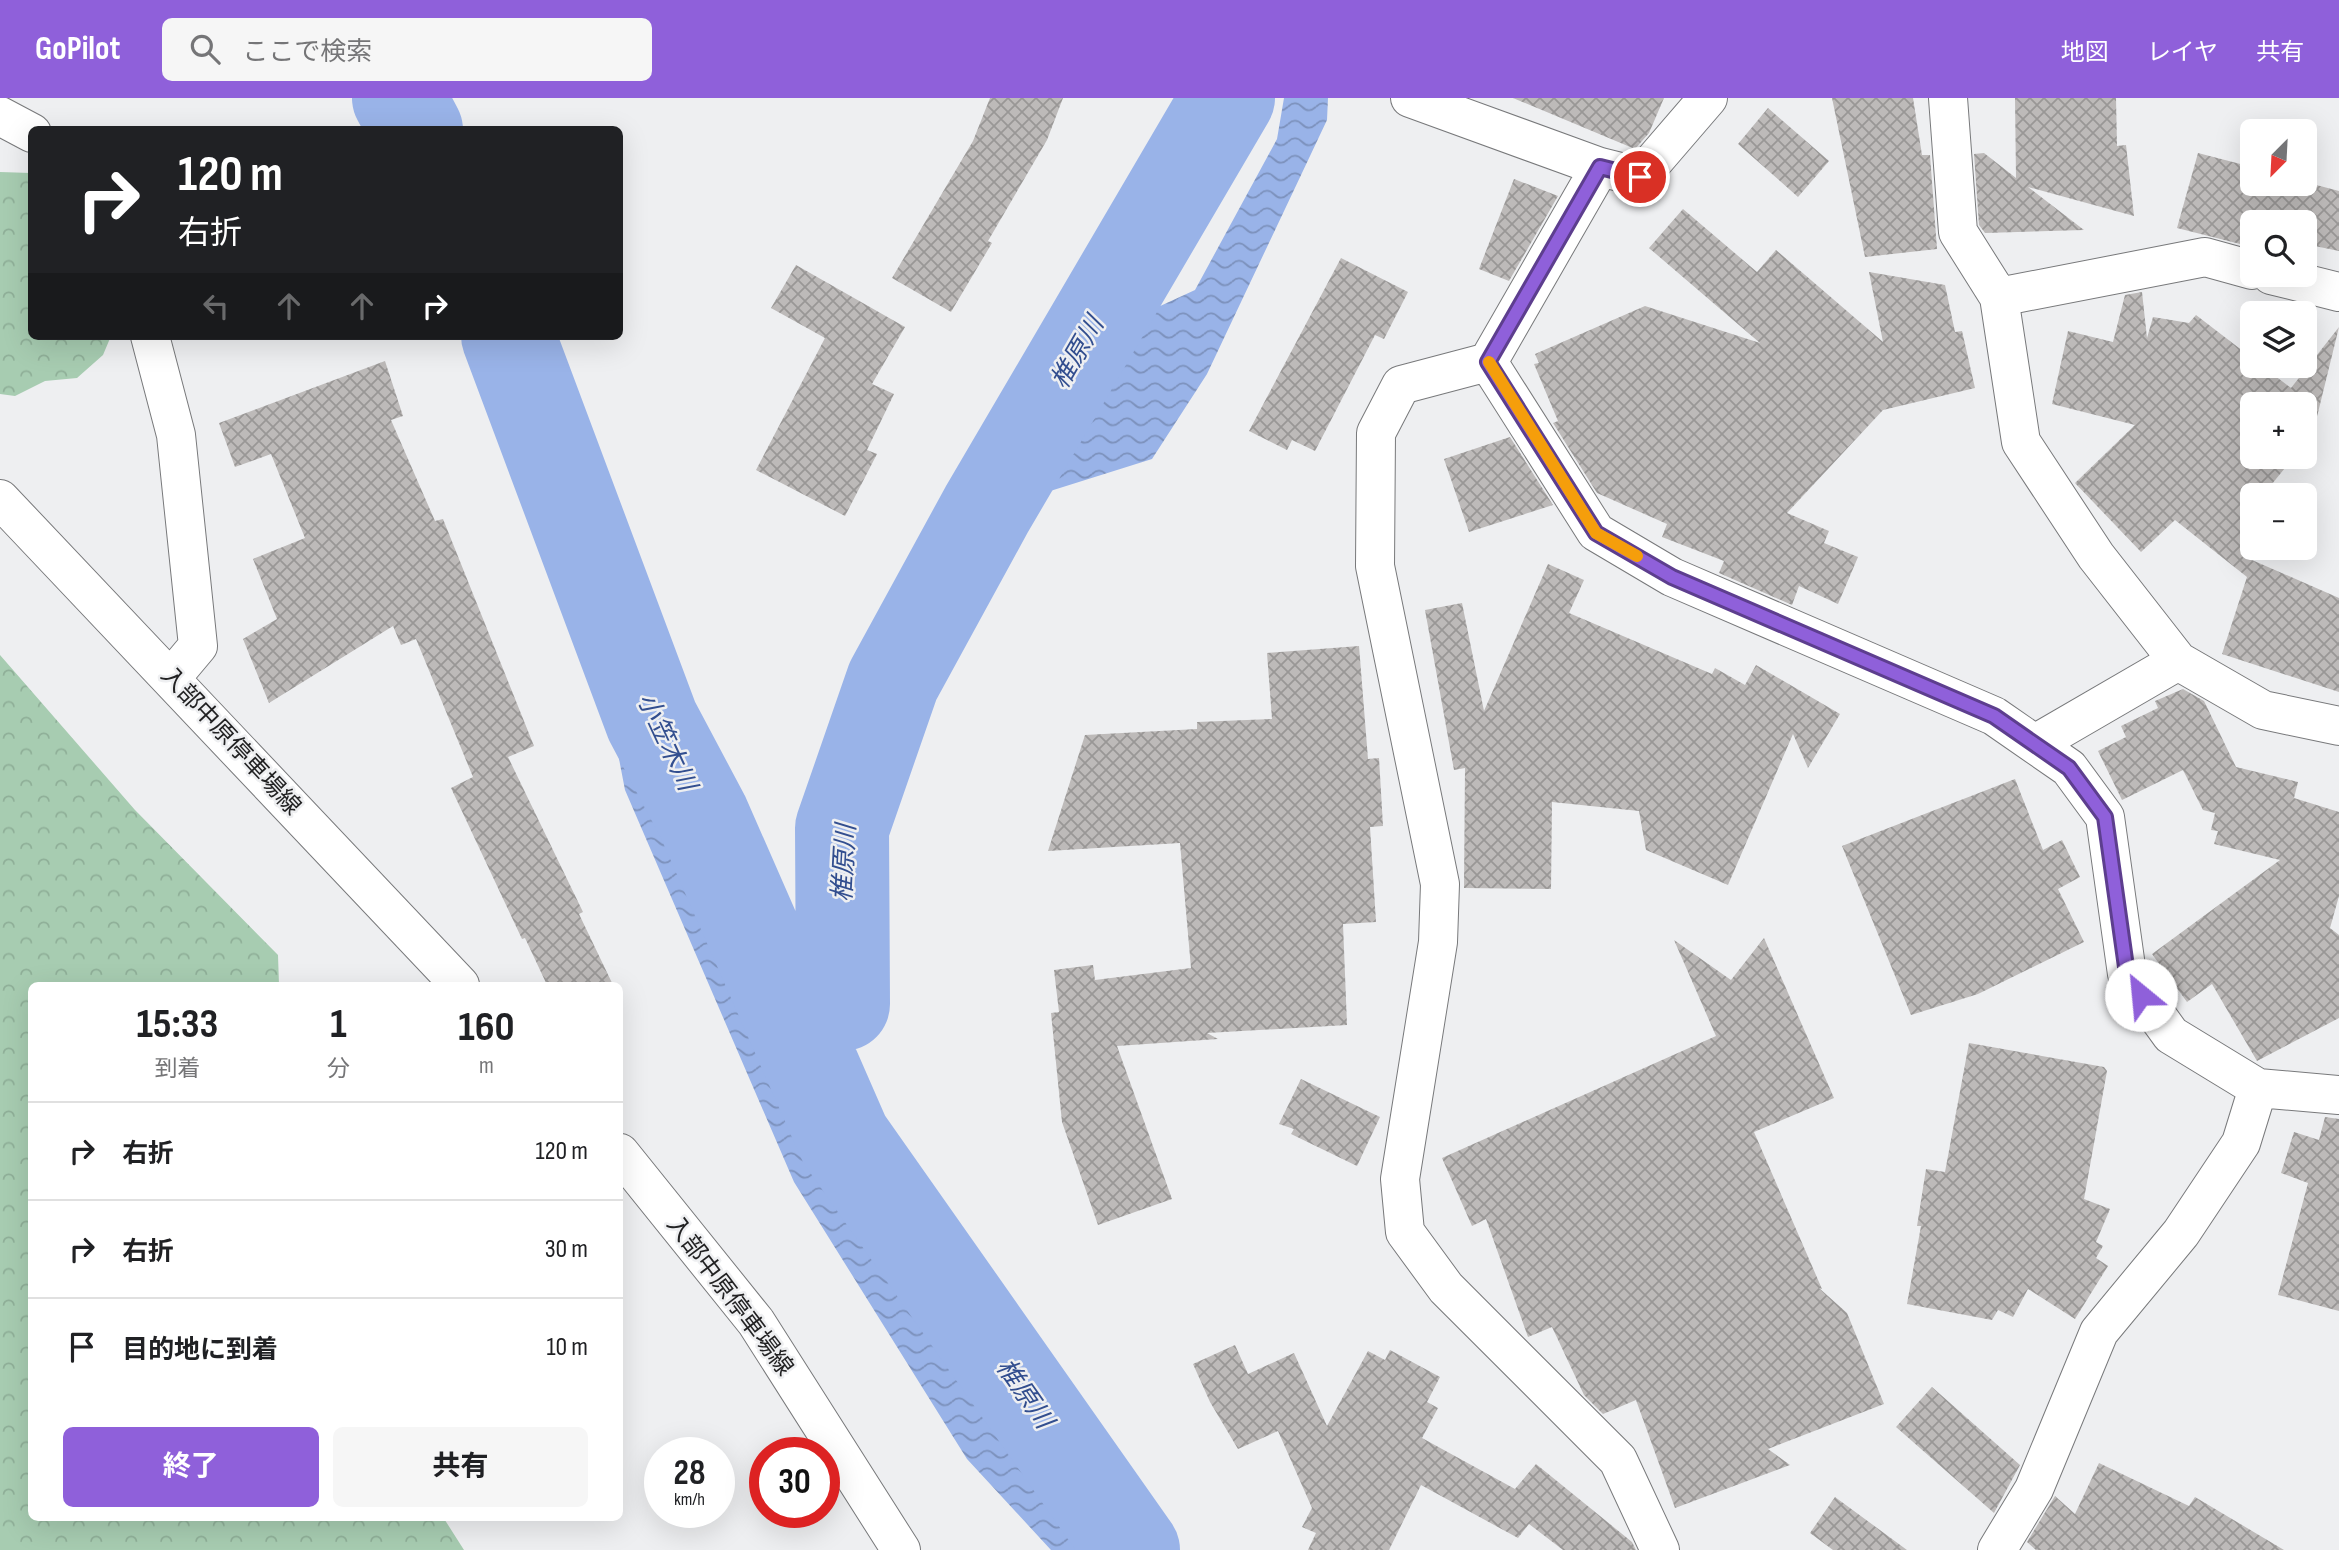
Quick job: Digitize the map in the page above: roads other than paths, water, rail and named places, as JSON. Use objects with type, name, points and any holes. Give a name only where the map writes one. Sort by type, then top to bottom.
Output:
[{"type":"street","points":[[1410,98],[1600,167],[1640,177],[1708,98]]},
{"type":"street","points":[[1948,98],[1958,232],[1999,297],[2021,442],[2096,556],[2178,660],[2263,710],[2339,726]]},
{"type":"street","points":[[0,116],[28,131]]},
{"type":"street","points":[[1600,167],[1488,362],[1401,385],[1376,433],[1375,566],[1440,884],[1438,942],[1400,1179],[1405,1233],[1447,1288],[1618,1460],[1660,1550]]},
{"type":"street","points":[[1999,297],[2205,257],[2240,267]]},
{"type":"street","points":[[2317,286],[2339,292]]},
{"type":"street","points":[[151,340],[176,435],[198,646],[172,677]]},
{"type":"street","points":[[1488,362],[1596,533],[1672,577],[1994,716],[2069,768],[2105,817],[2127,974],[2171,1035],[2258,1088],[2339,1095]]},
{"type":"street","name":"入部中原停車場線","points":[[0,499],[172,677],[457,982]]},
{"type":"street","points":[[2035,744],[2178,660]]},
{"type":"street","points":[[1997,1550],[2034,1489],[2099,1332],[2181,1233],[2241,1143],[2258,1088]]},
{"type":"street","name":"入部中原停車場線","points":[[623,1157],[756,1322],[901,1550]]},
{"type":"water","points":[[1284,98],[1328,98],[1327,120],[1207,374],[1152,459],[1028,498],[899,653],[865,791],[854,983],[852,1175],[901,1283],[925,1291],[1009,1422],[1071,1481],[1129,1496],[1168,1550],[1051,1550],[967,1459],[794,1182],[625,790],[585,582],[642,781],[697,901],[712,916],[801,1086],[826,990],[872,667],[962,501],[1085,414],[1121,324],[1195,290],[1277,139]]},
{"type":"waterway","name":"小笠木川","points":[[399,98],[414,126]]},
{"type":"waterway","name":"椎原川","points":[[843,1004],[842,828],[893,681],[987,509],[1228,98]]},
{"type":"waterway","name":"小笠木川","points":[[509,340],[652,721],[703,817],[844,1139],[1133,1550]]}]
